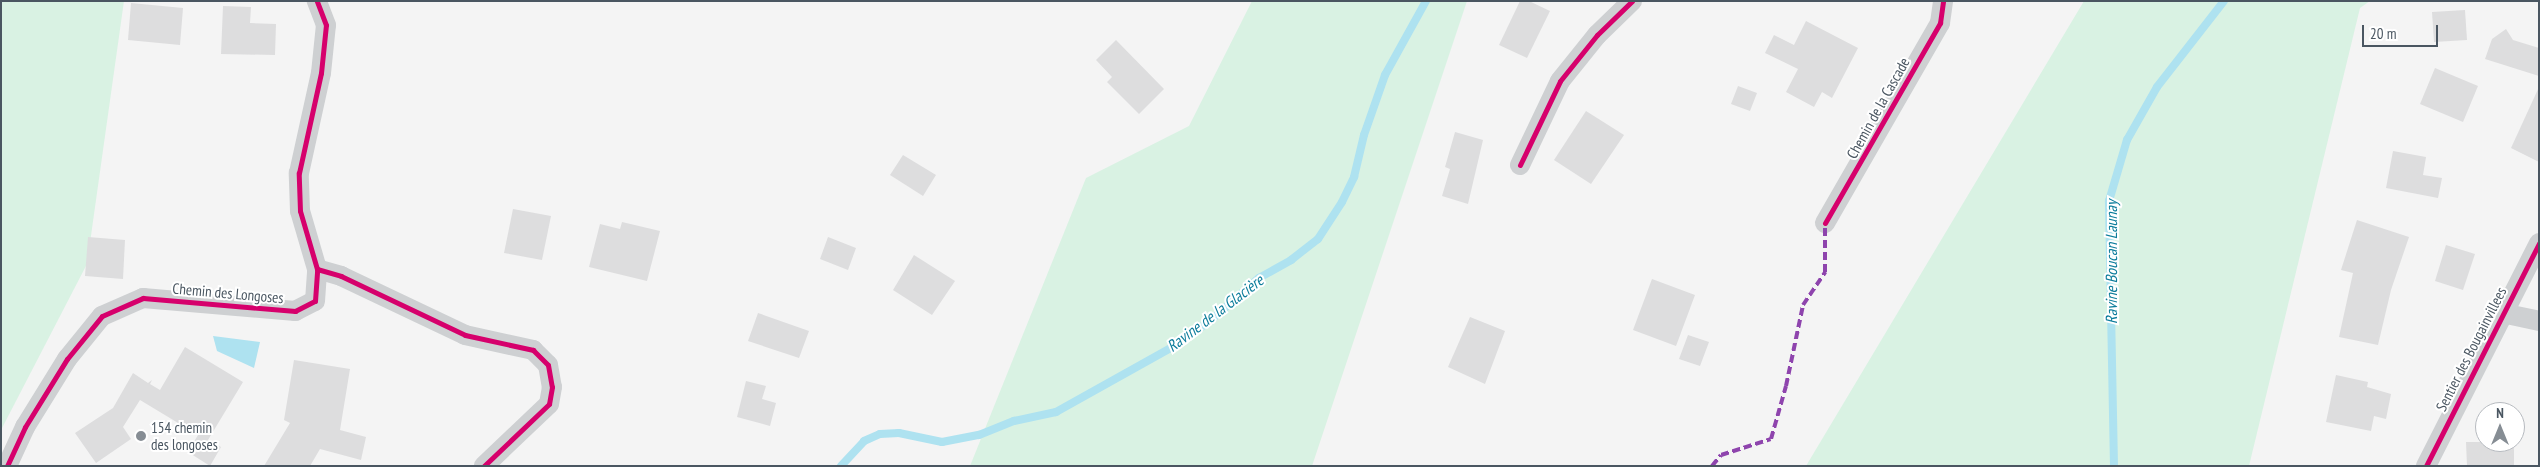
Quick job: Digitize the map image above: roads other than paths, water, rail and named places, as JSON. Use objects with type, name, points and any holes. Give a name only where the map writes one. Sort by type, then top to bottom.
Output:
[{"type":"street","name":"Chemin des Longoses","points":[[7,466],[25,427],[68,359],[102,316],[142,298],[295,311],[315,301],[317,269],[300,211],[298,173],[321,73],[326,25],[316,1]]},
{"type":"street","points":[[1520,165],[1560,81],[1597,34],[1632,1]]},
{"type":"street","name":"Chemin de la Cascade","points":[[1825,223],[1940,23],[1943,1]]},
{"type":"street","name":"Sentier des Bougainvillees","points":[[2426,466],[2539,243]]},
{"type":"street","points":[[317,269],[341,276],[464,336],[533,350],[548,366],[552,387],[549,404],[484,466]]},
{"type":"street","points":[[2502,314],[2539,320]]},
{"type":"water","points":[[213,336],[260,342],[254,368],[217,351]]},
{"type":"waterway","name":"Ravine de la Glacière","points":[[841,466],[864,441],[880,434],[899,433],[942,442],[979,435],[1014,421],[1056,412],[1174,346],[1210,321],[1259,278],[1291,260],[1318,239],[1342,202],[1354,177],[1364,135],[1385,75],[1426,1]]},
{"type":"waterway","name":"Ravine Boucan Launay","points":[[2114,466],[2109,201],[2127,140],[2157,87],[2224,1]]},
{"type":"place","name":"154 chemin des longoses","points":[[141,436]]}]
